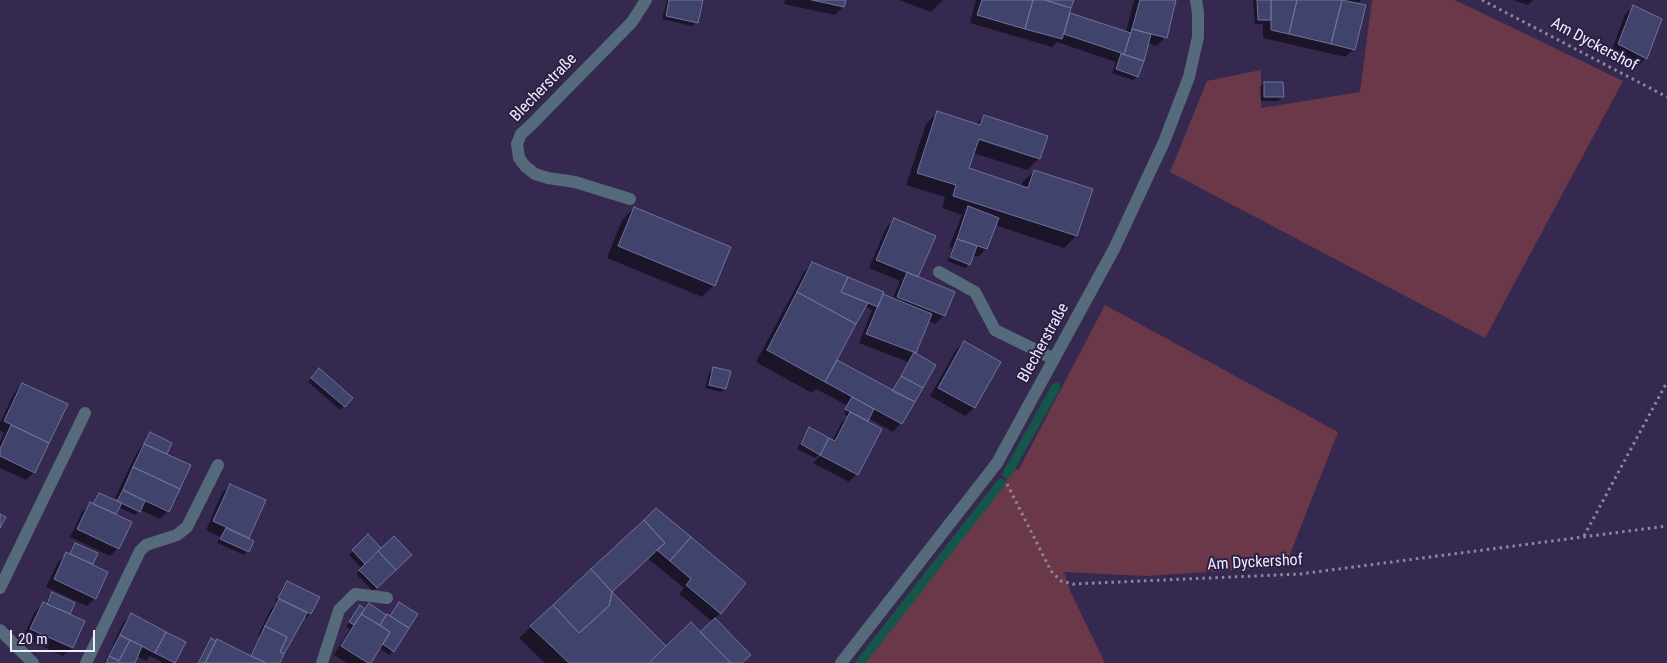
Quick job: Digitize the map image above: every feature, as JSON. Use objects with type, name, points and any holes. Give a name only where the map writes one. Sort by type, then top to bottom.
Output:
[{"type":"street","name":"Blecherstraße","points":[[630,198],[575,182],[535,174],[519,158],[517,144],[522,134],[628,26],[646,0]]},
{"type":"street","name":"Blecherstraße","points":[[841,663],[998,463],[1123,232],[1179,104],[1193,64],[1198,37],[1196,0]]},
{"type":"street","points":[[938,272],[975,292],[995,330],[1054,359]]},
{"type":"street","points":[[0,588],[85,413]]},
{"type":"street","points":[[86,663],[140,551],[146,545],[177,535],[187,527],[218,465]]},
{"type":"street","points":[[322,663],[339,610],[355,594],[387,598]]},
{"type":"street","points":[[0,630],[33,663]]},
{"type":"path","name":"Am Dyckershof","points":[[1482,0],[1667,97]]},
{"type":"path","points":[[1584,537],[1667,382]]},
{"type":"path","name":"Am Dyckershof","points":[[998,463],[1051,571],[1061,581],[1073,584],[1300,574],[1667,526]]},
{"type":"shaded area","points":[[1372,0],[1455,0],[1623,81],[1485,338],[1170,172],[1207,81],[1261,70],[1261,108],[1360,92]]},
{"type":"shaded area","points":[[1105,305],[1338,432],[1285,567],[1146,576],[1064,572],[1071,593],[1105,663],[856,663],[1016,468],[1018,471]]},
{"type":"building","points":[[669,0],[703,0],[698,23],[666,16]]},
{"type":"building","points":[[812,0],[846,0],[844,7]]},
{"type":"building","points":[[982,0],[1033,0],[1025,29],[977,15]]},
{"type":"building","points":[[1033,0],[1045,0],[1071,8],[1062,39],[1025,29]]},
{"type":"building","points":[[1045,0],[1074,0],[1071,8]]},
{"type":"building","points":[[1140,0],[1176,0],[1167,38],[1132,29]]},
{"type":"building","points":[[1257,0],[1271,0],[1271,20],[1258,20]]},
{"type":"building","points":[[1271,0],[1297,0],[1289,34],[1271,30]]},
{"type":"building","points":[[1297,0],[1342,0],[1331,44],[1289,34]]},
{"type":"building","points":[[1342,0],[1366,5],[1355,50],[1331,44]]},
{"type":"building","points":[[1633,5],[1662,19],[1647,59],[1618,44]]},
{"type":"building","points":[[1070,13],[1131,33],[1124,54],[1064,34]]},
{"type":"building","points":[[1132,29],[1151,34],[1144,61],[1124,54]]},
{"type":"building","points":[[1121,54],[1144,61],[1138,77],[1116,69]]},
{"type":"building","points":[[1264,82],[1283,82],[1284,97],[1264,97]]},
{"type":"building","points":[[937,111],[980,125],[984,115],[1048,136],[1040,159],[979,139],[969,168],[1028,188],[1034,170],[1093,189],[1077,236],[953,196],[956,185],[917,173]]},
{"type":"building","points":[[968,206],[999,218],[987,249],[957,239]]},
{"type":"building","points":[[634,207],[731,247],[715,286],[618,246]]},
{"type":"building","points":[[894,218],[936,236],[918,277],[876,260]]},
{"type":"building","points":[[957,239],[977,246],[970,265],[950,257]]},
{"type":"building","points":[[812,262],[848,277],[841,292],[868,303],[856,324],[797,292]]},
{"type":"building","points":[[907,272],[955,292],[945,316],[897,297]]},
{"type":"building","points":[[848,277],[884,292],[878,307],[841,292]]},
{"type":"building","points":[[797,292],[856,324],[825,382],[767,350]]},
{"type":"building","points":[[883,294],[932,314],[916,353],[866,334]]},
{"type":"building","points":[[964,341],[1001,362],[975,408],[938,388]]},
{"type":"building","points":[[914,352],[936,365],[923,388],[901,376]]},
{"type":"building","points":[[837,360],[915,402],[902,424],[825,382]]},
{"type":"building","points":[[713,367],[731,371],[726,389],[709,385]]},
{"type":"building","points":[[319,368],[353,398],[345,407],[311,378]]},
{"type":"building","points":[[901,376],[923,388],[915,402],[892,391]]},
{"type":"building","points":[[22,383],[68,404],[49,443],[4,421]]},
{"type":"building","points":[[852,397],[874,409],[868,421],[845,409]]},
{"type":"building","points":[[850,412],[882,429],[858,475],[820,455],[829,438],[835,441]]},
{"type":"building","points":[[11,425],[49,443],[35,473],[0,456],[0,449]]},
{"type":"building","points":[[809,427],[829,438],[820,455],[801,444]]},
{"type":"building","points":[[150,432],[172,443],[167,454],[144,444]]},
{"type":"building","points":[[144,444],[191,465],[180,489],[133,467]]},
{"type":"building","points":[[133,467],[180,489],[169,512],[123,490]]},
{"type":"building","points":[[230,484],[266,500],[249,538],[213,521]]},
{"type":"building","points":[[123,490],[145,501],[140,512],[117,501]]},
{"type":"building","points":[[99,493],[122,503],[116,514],[93,504]]},
{"type":"building","points":[[90,502],[132,522],[119,549],[77,529]]},
{"type":"building","points":[[656,508],[691,537],[670,561],[657,550],[665,543],[644,520]]},
{"type":"building","points":[[0,514],[6,517],[0,528]]},
{"type":"building","points":[[644,520],[665,543],[612,592],[591,569]]},
{"type":"building","points":[[226,528],[254,541],[249,552],[220,539]]},
{"type":"building","points":[[368,534],[381,548],[365,564],[352,550]]},
{"type":"building","points":[[394,536],[412,555],[396,570],[378,551]]},
{"type":"building","points":[[691,537],[746,583],[721,614],[686,585],[691,579],[670,561]]},
{"type":"building","points":[[75,543],[98,553],[93,564],[70,554]]},
{"type":"building","points":[[378,551],[396,570],[377,588],[359,570]]},
{"type":"building","points":[[66,552],[108,572],[96,599],[54,579]]},
{"type":"building","points":[[591,569],[612,592],[609,606],[579,633],[553,605]]},
{"type":"building","points":[[287,581],[320,597],[311,614],[278,598]]},
{"type":"building","points":[[52,592],[75,603],[70,614],[47,604]]},
{"type":"building","points":[[612,592],[666,646],[649,663],[569,663],[530,626],[553,605],[579,633],[609,606]]},
{"type":"building","points":[[279,599],[307,613],[284,654],[280,652],[287,637],[265,626]]},
{"type":"building","points":[[43,602],[85,621],[73,648],[30,629]]},
{"type":"building","points":[[399,602],[418,614],[409,628],[390,616]]},
{"type":"building","points":[[369,603],[386,615],[380,625],[361,614]]},
{"type":"building","points":[[360,605],[365,609],[354,625],[349,622]]},
{"type":"building","points":[[131,613],[166,632],[155,653],[120,635]]},
{"type":"building","points":[[361,614],[390,632],[371,663],[341,646]]},
{"type":"building","points":[[387,614],[409,628],[394,652],[383,644],[390,632],[380,625]]},
{"type":"building","points":[[715,618],[751,655],[742,663],[731,663],[700,632]]},
{"type":"building","points":[[691,622],[731,663],[649,663],[666,646]]},
{"type":"building","points":[[265,626],[287,637],[280,652],[284,654],[280,663],[266,663],[251,656]]},
{"type":"building","points":[[166,632],[186,642],[175,663],[155,653]]},
{"type":"building","points":[[120,635],[130,640],[119,661],[109,656]]},
{"type":"building","points":[[211,638],[216,641],[205,663],[198,663]]},
{"type":"building","points":[[217,639],[251,656],[266,663],[205,663]]},
{"type":"building","points":[[130,640],[142,646],[135,663],[106,663],[109,656],[119,661]]},
{"type":"waterway","points":[[1007,474],[1056,387]]},
{"type":"waterway","points":[[860,663],[1001,483]]}]
